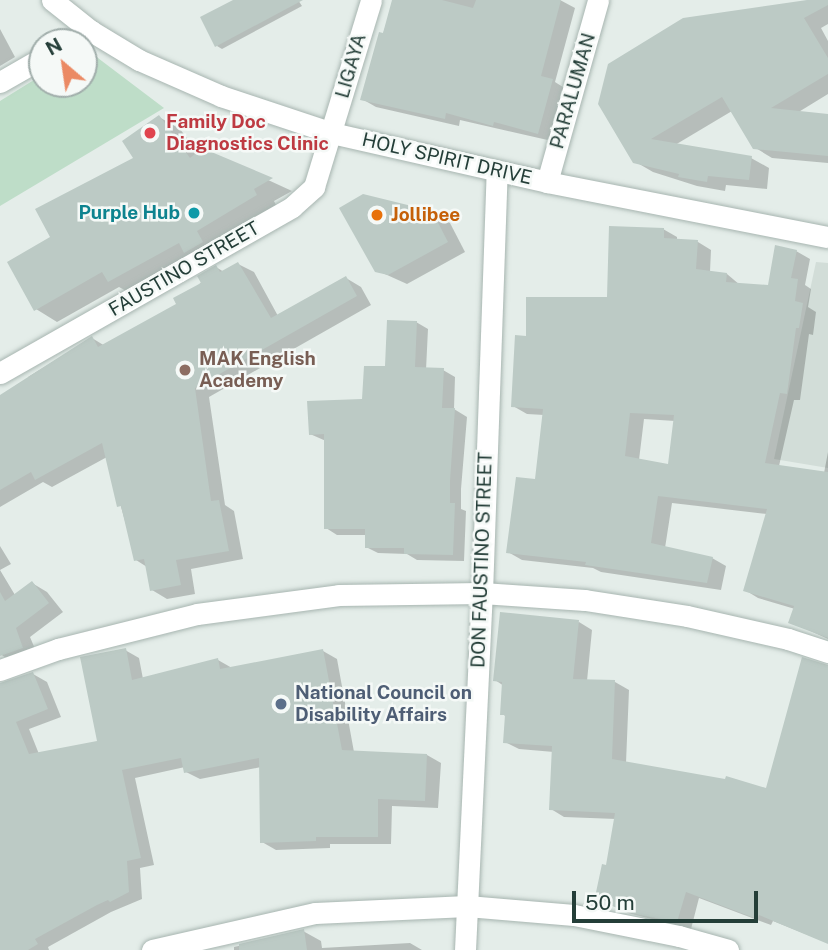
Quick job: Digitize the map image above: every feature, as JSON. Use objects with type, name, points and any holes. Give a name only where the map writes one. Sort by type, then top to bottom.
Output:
[{"type":"street","name":"HOLY SPIRIT DRIVE","points":[[52,0],[87,28]]},
{"type":"street","name":"LIGAYA","points":[[332,133],[370,0]]},
{"type":"street","name":"PARALUMAN","points":[[547,182],[598,0]]},
{"type":"street","name":"HOLY SPIRIT DRIVE","points":[[98,35],[139,60],[191,84],[332,133],[547,182],[828,237]]},
{"type":"street","points":[[0,82],[28,66]]},
{"type":"street","name":"FAUSTINO STREET","points":[[0,373],[292,207],[317,181],[332,133]]},
{"type":"street","name":"DON FAUSTINO STREET","points":[[465,950],[482,593],[497,171]]},
{"type":"street","points":[[0,670],[58,649],[197,614],[339,596],[482,593],[585,600],[687,616],[788,639],[828,652]]},
{"type":"street","points":[[152,950],[315,913],[467,906],[574,915],[679,936],[728,950]]},
{"type":"shaded area","points":[[816,262],[828,263],[828,468],[774,459]]},
{"type":"green space","points":[[98,58],[164,108],[0,206],[0,101],[28,84],[28,98],[98,98]]},
{"type":"building","points":[[233,0],[303,0],[215,47],[200,17]]},
{"type":"building","points":[[392,0],[442,0],[473,8],[476,0],[561,0],[541,76],[553,79],[538,134],[494,122],[493,126],[446,113],[445,119],[360,100],[379,32],[383,33]]},
{"type":"building","points":[[807,0],[828,0],[828,5],[804,18],[828,58],[828,74],[771,108],[828,114],[828,156],[753,149],[722,97],[651,139],[752,156],[749,180],[708,176],[707,182],[678,177],[679,174],[633,163],[598,104],[608,64],[683,18]]},
{"type":"building","points":[[159,115],[190,158],[202,148],[273,178],[254,189],[257,195],[197,231],[203,242],[184,253],[179,243],[108,282],[102,272],[34,311],[7,262],[50,237],[35,209],[133,158],[122,141]]},
{"type":"building","points":[[363,194],[432,211],[448,242],[388,275],[375,272],[339,208]]},
{"type":"building","points":[[609,226],[664,228],[664,238],[698,240],[696,269],[727,273],[726,282],[768,285],[775,245],[797,250],[791,278],[798,279],[795,301],[803,303],[799,328],[796,328],[787,394],[780,393],[765,463],[828,472],[828,638],[788,623],[794,606],[743,591],[767,509],[658,496],[651,543],[713,557],[707,583],[585,565],[586,562],[506,553],[516,477],[535,479],[543,409],[511,407],[515,335],[526,336],[526,297],[607,297]],"holes":[[[630,413],[674,415],[668,464],[625,456]]]},
{"type":"building","points":[[238,262],[271,318],[346,276],[357,296],[195,388],[211,501],[219,500],[229,551],[176,560],[181,585],[150,591],[144,559],[134,561],[121,506],[117,507],[102,443],[35,480],[31,472],[0,490],[0,395],[92,336],[98,347],[176,304],[173,298],[201,283],[197,276],[216,265],[220,272]]},
{"type":"building","points":[[387,320],[417,321],[415,367],[444,368],[442,408],[455,408],[450,481],[450,503],[455,503],[453,555],[404,554],[404,548],[365,548],[365,529],[324,529],[324,434],[309,435],[307,401],[362,399],[364,366],[385,366]]},
{"type":"building","points":[[32,581],[49,603],[16,628],[23,648],[0,656],[0,592],[5,601]]},
{"type":"building","points":[[500,612],[579,620],[573,679],[615,680],[612,759],[725,779],[726,776],[766,788],[802,657],[828,665],[828,944],[759,915],[757,919],[686,892],[677,922],[634,914],[612,906],[613,901],[595,897],[602,864],[606,865],[615,813],[549,810],[552,746],[503,743],[505,715],[500,715],[502,682],[493,681]]},
{"type":"building","points":[[126,648],[132,680],[218,658],[220,669],[323,649],[342,750],[427,754],[425,801],[378,799],[378,837],[316,837],[316,841],[260,843],[259,758],[184,773],[181,758],[122,770],[141,858],[127,861],[129,892],[110,902],[108,900],[97,905],[35,939],[38,944],[28,950],[0,950],[0,683],[33,672],[48,709],[16,722],[29,754],[97,741],[80,657]]},
{"type":"building","points":[[304,929],[307,950],[239,950],[239,944]]},
{"type":"place","name":"Family Doc Diagnostics Clinic","points":[[150,133]]},
{"type":"place","name":"Purple Hub","points":[[194,213]]},
{"type":"place","name":"Jollibee","points":[[377,215]]},
{"type":"place","name":"MAK English Academy","points":[[185,370]]},
{"type":"place","name":"National Council on Disability Affairs","points":[[281,704]]}]
